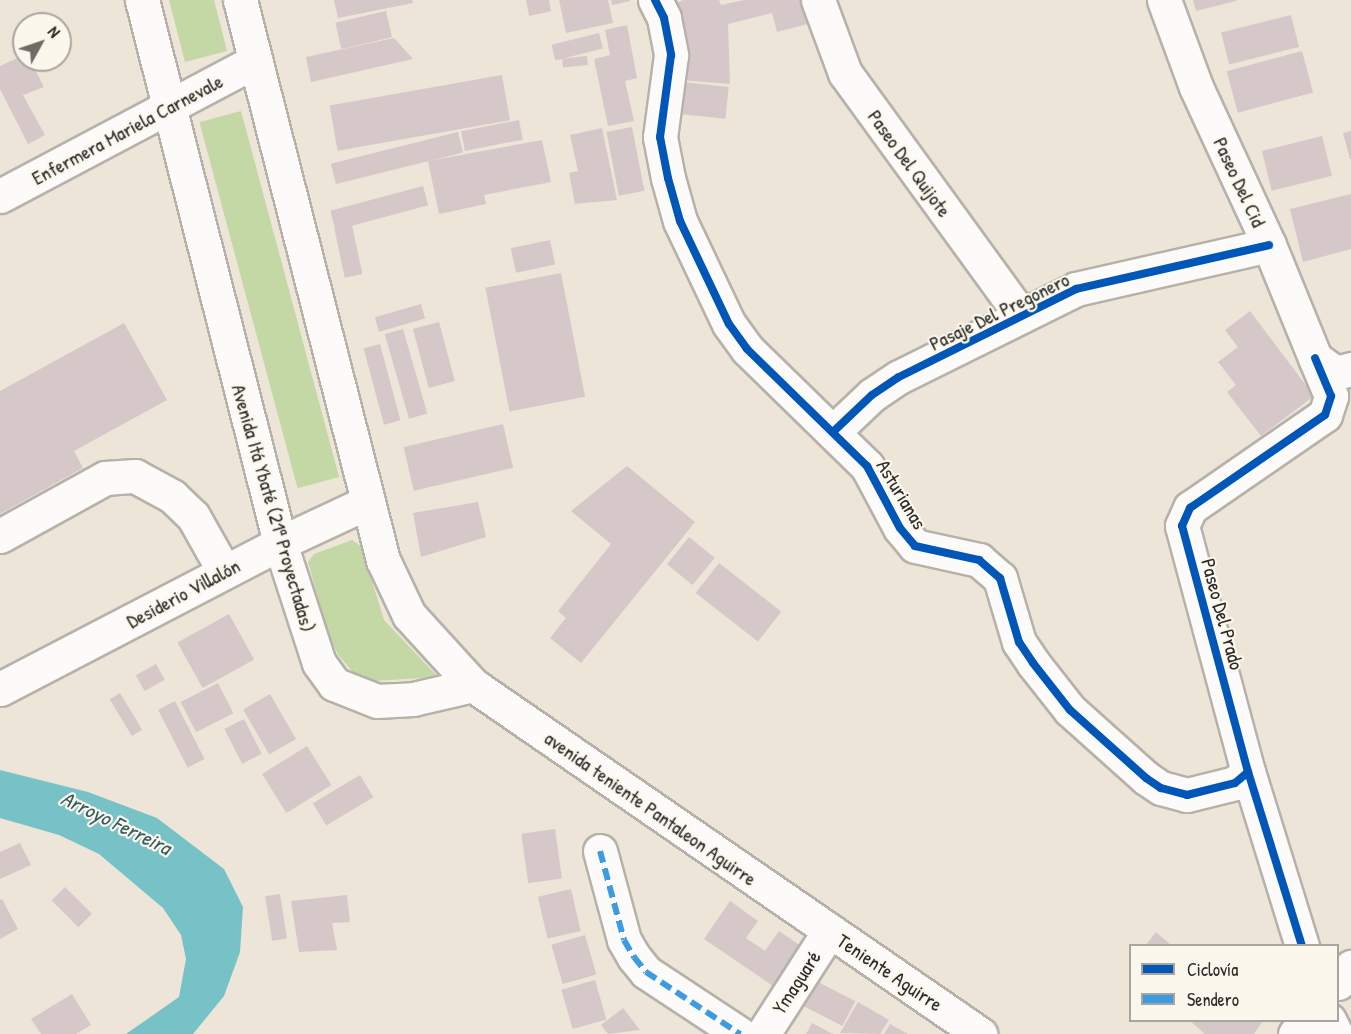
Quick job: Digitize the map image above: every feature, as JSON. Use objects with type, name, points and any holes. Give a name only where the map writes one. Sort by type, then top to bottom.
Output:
[{"type":"street","name":"Avenida Itá Ybaté (21ª Proyectadas)","points":[[142,0],[280,543],[319,663],[334,684],[377,701],[413,699],[473,685]]},
{"type":"street","points":[[240,0],[383,561],[409,615],[473,685]]},
{"type":"street","name":"Asturianas","points":[[655,0],[664,18],[671,55],[660,137],[680,221],[729,324],[747,349],[819,422],[834,431],[867,466],[900,528],[915,546],[979,560],[1000,579],[1019,642],[1033,663],[1070,710],[1146,778],[1161,788],[1187,795],[1235,783],[1248,772]]},
{"type":"street","name":"Paseo Del Quijote","points":[[818,0],[845,73],[1021,315]]},
{"type":"street","name":"Paseo Del Cid","points":[[1164,0],[1196,87],[1269,245],[1315,358]]},
{"type":"street","name":"Enfermera Mariela Carnevale","points":[[0,196],[255,61]]},
{"type":"street","name":"Pasaje Del Pregonero","points":[[834,431],[872,395],[899,377],[1076,289],[1269,245]]},
{"type":"street","points":[[1315,358],[1336,373],[1351,369]]},
{"type":"street","name":"Paseo Del Prado","points":[[1302,944],[1248,772],[1182,526],[1190,508],[1325,415],[1331,396],[1315,358]]},
{"type":"street","points":[[0,536],[105,478],[135,476],[172,496],[193,516],[224,571]]},
{"type":"street","name":"Desiderio Villalón","points":[[0,689],[224,571],[368,502]]},
{"type":"street","name":"avenida teniente Pantaleon Aguirre","points":[[473,685],[829,931]]},
{"type":"street","points":[[600,851],[624,940],[634,957],[646,972],[740,1034]]},
{"type":"street","name":"Ymaguaré","points":[[763,1034],[829,931]]},
{"type":"street","name":"Teniente Aguirre","points":[[829,931],[981,1034]]},
{"type":"street","points":[[1339,982],[1351,967]]},
{"type":"street","points":[[1295,1034],[1304,1022]]},
{"type":"green space","points":[[169,0],[214,0],[227,51],[185,62]]},
{"type":"green space","points":[[241,111],[339,477],[298,488],[199,122]]},
{"type":"green space","points":[[352,540],[361,546],[384,620],[438,677],[374,681],[353,672],[339,656],[329,637],[308,562],[314,554]]},
{"type":"water","name":"Arroyo Ferreira","points":[[0,770],[88,792],[157,818],[224,869],[243,907],[240,952],[224,996],[193,1034],[126,1034],[179,997],[186,959],[181,935],[163,908],[99,854],[59,835],[0,818]]},
{"type":"building","points":[[334,0],[412,0],[413,3],[338,18]]},
{"type":"building","points":[[526,0],[549,0],[551,11],[529,16]]},
{"type":"building","points":[[559,0],[608,0],[613,23],[566,33]]},
{"type":"building","points":[[611,0],[630,0],[630,1],[612,5]]},
{"type":"building","points":[[683,0],[719,0],[721,5],[744,0],[805,0],[811,23],[777,32],[772,13],[728,24],[730,84],[680,80],[675,4]]},
{"type":"building","points":[[1193,0],[1236,0],[1236,1],[1196,11]]},
{"type":"building","points":[[386,11],[392,37],[341,49],[335,23]]},
{"type":"building","points":[[1291,15],[1299,47],[1229,64],[1221,32]]},
{"type":"building","points":[[627,25],[637,78],[625,81],[634,121],[608,126],[594,59],[610,55],[605,30]]},
{"type":"building","points":[[599,33],[603,49],[555,60],[551,45]]},
{"type":"building","points":[[394,38],[413,59],[311,82],[306,57]]},
{"type":"building","points":[[1302,51],[1313,93],[1238,113],[1227,71]]},
{"type":"building","points":[[587,56],[588,65],[563,68],[562,59]]},
{"type":"building","points":[[12,60],[12,72],[36,72],[44,87],[23,95],[45,135],[28,144],[0,89],[0,66]]},
{"type":"building","points":[[502,75],[510,120],[338,151],[330,105]]},
{"type":"building","points":[[681,82],[729,87],[725,119],[678,114]]},
{"type":"building","points":[[519,120],[523,140],[465,151],[461,131]]},
{"type":"building","points":[[632,127],[644,191],[619,196],[606,132]]},
{"type":"building","points":[[602,128],[617,200],[575,204],[569,173],[578,171],[570,135]]},
{"type":"building","points":[[1351,131],[1351,159],[1350,159],[1343,133]]},
{"type":"building","points":[[458,132],[463,152],[336,184],[331,164]]},
{"type":"building","points":[[1322,136],[1332,176],[1272,191],[1262,151]]},
{"type":"building","points":[[542,140],[551,182],[484,195],[486,204],[439,214],[428,161]]},
{"type":"building","points":[[423,186],[428,205],[335,230],[330,211]]},
{"type":"building","points":[[1351,194],[1351,249],[1303,262],[1290,209]]},
{"type":"building","points":[[352,225],[362,274],[345,278],[334,229]]},
{"type":"building","points":[[550,240],[555,264],[516,273],[511,248]]},
{"type":"building","points":[[561,273],[585,397],[509,411],[485,288]]},
{"type":"building","points":[[421,304],[425,318],[379,332],[375,317]]},
{"type":"building","points":[[1250,311],[1314,396],[1261,436],[1227,392],[1236,385],[1218,362],[1238,347],[1225,330]]},
{"type":"building","points":[[439,322],[455,381],[429,388],[413,329]]},
{"type":"building","points":[[124,323],[167,400],[74,451],[83,468],[0,514],[0,391]]},
{"type":"building","points":[[403,329],[427,414],[409,419],[385,334]]},
{"type":"building","points":[[380,344],[400,420],[384,425],[364,348]]},
{"type":"building","points":[[503,424],[513,468],[414,491],[404,447]]},
{"type":"building","points":[[627,466],[695,522],[581,663],[550,638],[566,618],[558,611],[611,544],[571,511]]},
{"type":"building","points":[[478,502],[486,537],[421,557],[413,513]]},
{"type":"building","points":[[689,537],[715,558],[693,585],[667,564]]},
{"type":"building","points":[[719,563],[781,612],[758,642],[696,593]]},
{"type":"building","points":[[229,614],[254,659],[203,688],[177,643]]},
{"type":"building","points":[[156,664],[165,680],[145,691],[136,675]]},
{"type":"building","points":[[218,683],[233,713],[196,732],[181,702]]},
{"type":"building","points":[[120,693],[142,730],[132,736],[110,699]]},
{"type":"building","points":[[270,694],[296,739],[269,755],[243,710]]},
{"type":"building","points":[[175,701],[205,759],[188,768],[158,710]]},
{"type":"building","points":[[244,719],[262,754],[242,764],[224,729]]},
{"type":"building","points":[[307,746],[331,785],[286,813],[262,774]]},
{"type":"building","points":[[360,775],[373,797],[326,826],[313,803]]},
{"type":"building","points":[[555,829],[562,879],[528,883],[521,834]]},
{"type":"building","points":[[20,843],[31,865],[0,879],[0,852]]},
{"type":"building","points":[[65,887],[92,914],[78,927],[52,900]]},
{"type":"building","points":[[571,889],[581,931],[548,939],[538,897]]},
{"type":"building","points":[[280,894],[287,938],[272,941],[265,896]]},
{"type":"building","points":[[347,895],[350,922],[332,923],[337,950],[299,952],[291,901]]},
{"type":"building","points":[[2,899],[18,929],[0,939],[0,900]]},
{"type":"building","points":[[730,901],[758,921],[746,938],[765,951],[779,931],[801,946],[773,986],[704,939]]},
{"type":"building","points":[[1156,932],[1170,944],[1147,944]]},
{"type":"building","points":[[585,935],[596,974],[563,984],[551,945]]},
{"type":"building","points":[[595,980],[606,1019],[573,1029],[561,990]]},
{"type":"building","points":[[816,981],[855,1001],[842,1026],[803,1006]]},
{"type":"building","points":[[72,994],[91,1025],[76,1034],[41,1034],[31,1019]]},
{"type":"building","points":[[858,1002],[889,1020],[880,1034],[840,1033]]},
{"type":"building","points":[[623,1008],[640,1030],[608,1034],[601,1025]]},
{"type":"building","points":[[1191,1022],[1262,1022],[1254,1034],[1205,1034]]},
{"type":"building","points":[[812,1023],[833,1034],[806,1034]]},
{"type":"building","points":[[890,1024],[908,1034],[884,1034]]},
{"type":"marked path","points":[[600,851],[624,940],[634,957],[646,972],[740,1034]]},
{"type":"cycle path","points":[[655,0],[664,18],[671,55],[660,137],[668,178],[680,221],[729,324],[747,349],[867,466],[900,528],[915,546],[979,560],[1000,578],[1019,642],[1033,663],[1070,710],[1146,778],[1161,788],[1187,795],[1235,783],[1248,772]]},
{"type":"cycle path","points":[[834,431],[872,395],[899,377],[1076,289],[1269,245]]},
{"type":"cycle path","points":[[1301,944],[1248,772],[1182,526],[1190,508],[1325,415],[1331,396],[1315,358]]}]
